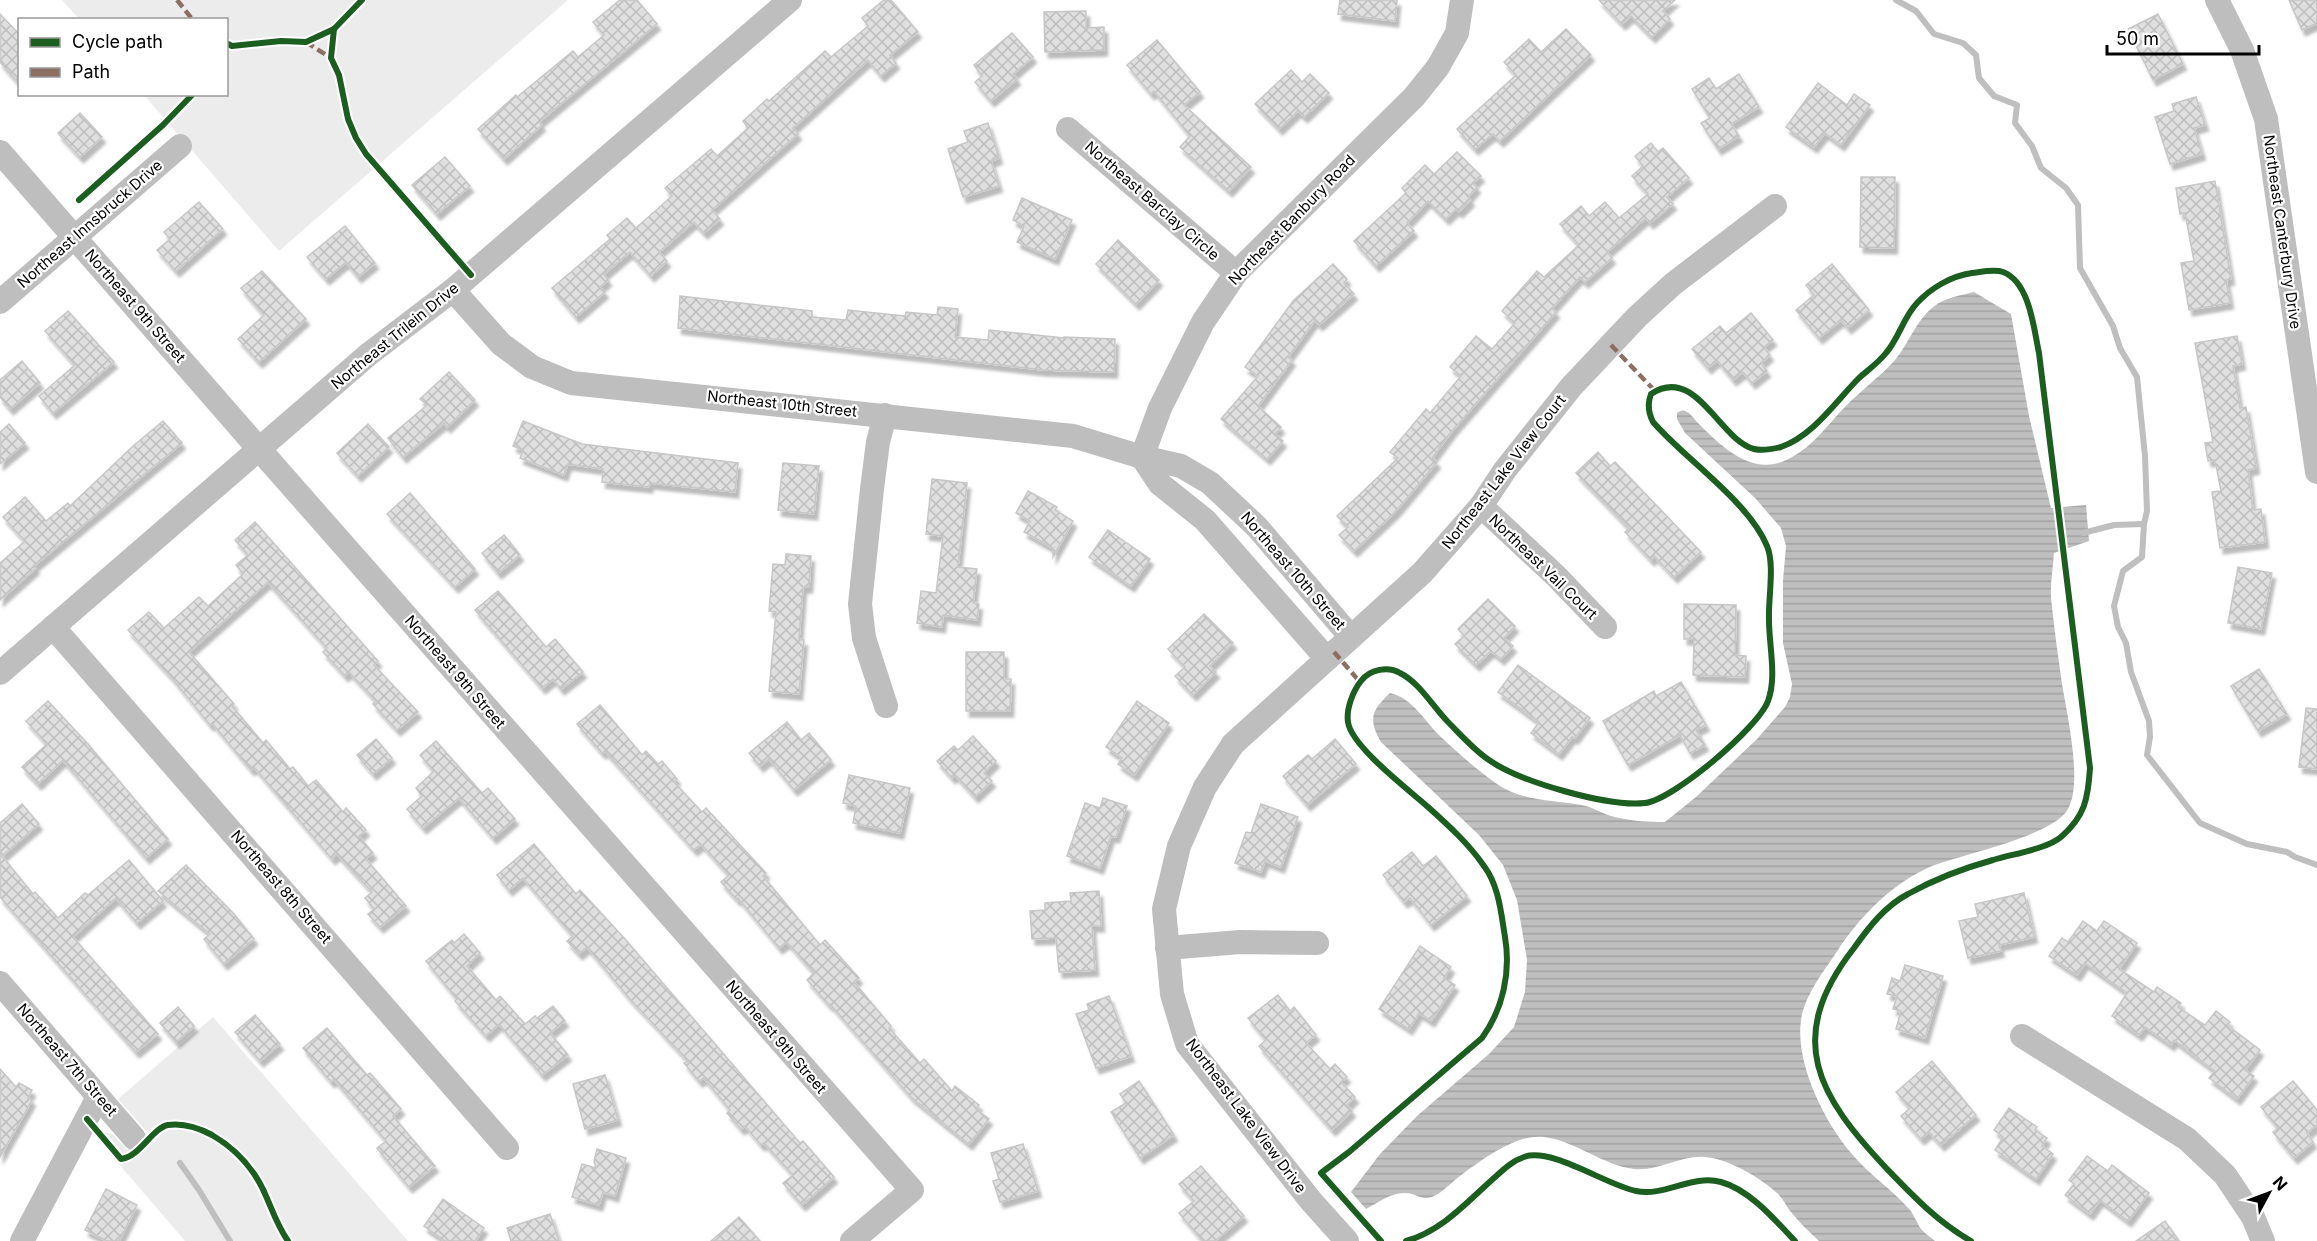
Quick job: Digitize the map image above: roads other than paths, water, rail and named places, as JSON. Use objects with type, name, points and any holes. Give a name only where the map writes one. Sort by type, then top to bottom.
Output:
[{"type":"street","name":"Northeast Trilein Drive","points":[[0,673],[369,354],[453,290],[790,0]]},
{"type":"street","name":"Northeast Banbury Road","points":[[1142,457],[1160,408],[1203,322],[1236,273],[1414,97],[1438,67],[1457,33],[1462,0]]},
{"type":"street","name":"Northeast Canterbury Drive","points":[[2217,0],[2242,50],[2266,119],[2312,405],[2317,472]]},
{"type":"street","name":"Northeast Barclay Circle","points":[[1068,129],[1236,273]]},
{"type":"street","name":"Northeast Innsbruck Drive","points":[[0,302],[180,146]]},
{"type":"street","name":"Northeast 9th Street","points":[[0,152],[912,1190],[852,1241]]},
{"type":"street","name":"Northeast Lake View Court","points":[[1215,772],[1233,744],[1422,573],[1481,506],[1505,470],[1571,387],[1637,317],[1673,284],[1775,206]]},
{"type":"street","name":"Northeast 10th Street","points":[[453,290],[501,344],[532,367],[571,383],[1073,436],[1181,466],[1210,483],[1257,527],[1350,636]]},
{"type":"street","points":[[885,415],[878,442],[860,604],[864,638],[886,706]]},
{"type":"street","points":[[1142,457],[1160,484],[1205,520],[1327,659]]},
{"type":"street","name":"Northeast Vail Court","points":[[1481,506],[1556,576],[1605,627]]},
{"type":"street","name":"Northeast 8th Street","points":[[53,627],[507,1148]]},
{"type":"street","name":"Northeast Lake View Drive","points":[[1215,772],[1205,787],[1179,846],[1164,909],[1172,994],[1188,1044],[1311,1201],[1347,1241]]},
{"type":"street","points":[[1167,948],[1240,942],[1317,943]]},
{"type":"street","name":"Northeast 7th Street","points":[[0,983],[134,1138]]},
{"type":"street","points":[[2022,1036],[2187,1139],[2225,1175],[2253,1217],[2263,1241]]},
{"type":"street","points":[[22,1241],[98,1097]]},
{"type":"waterway","points":[[1896,0],[1916,11],[1934,34],[1963,43],[1976,55],[1979,78],[1994,96],[2017,105],[2015,123],[2032,146],[2041,168],[2066,188],[2078,205],[2080,268],[2113,326],[2120,348],[2137,377],[2145,456],[2147,511],[2142,557],[2123,571],[2114,606],[2118,627],[2126,643],[2131,672],[2149,721],[2150,737],[2147,755],[2200,823],[2247,844],[2287,852],[2317,865]]},
{"type":"waterway","points":[[2083,533],[2114,525],[2144,524]]},
{"type":"waterway","points":[[180,1163],[230,1241]]}]
